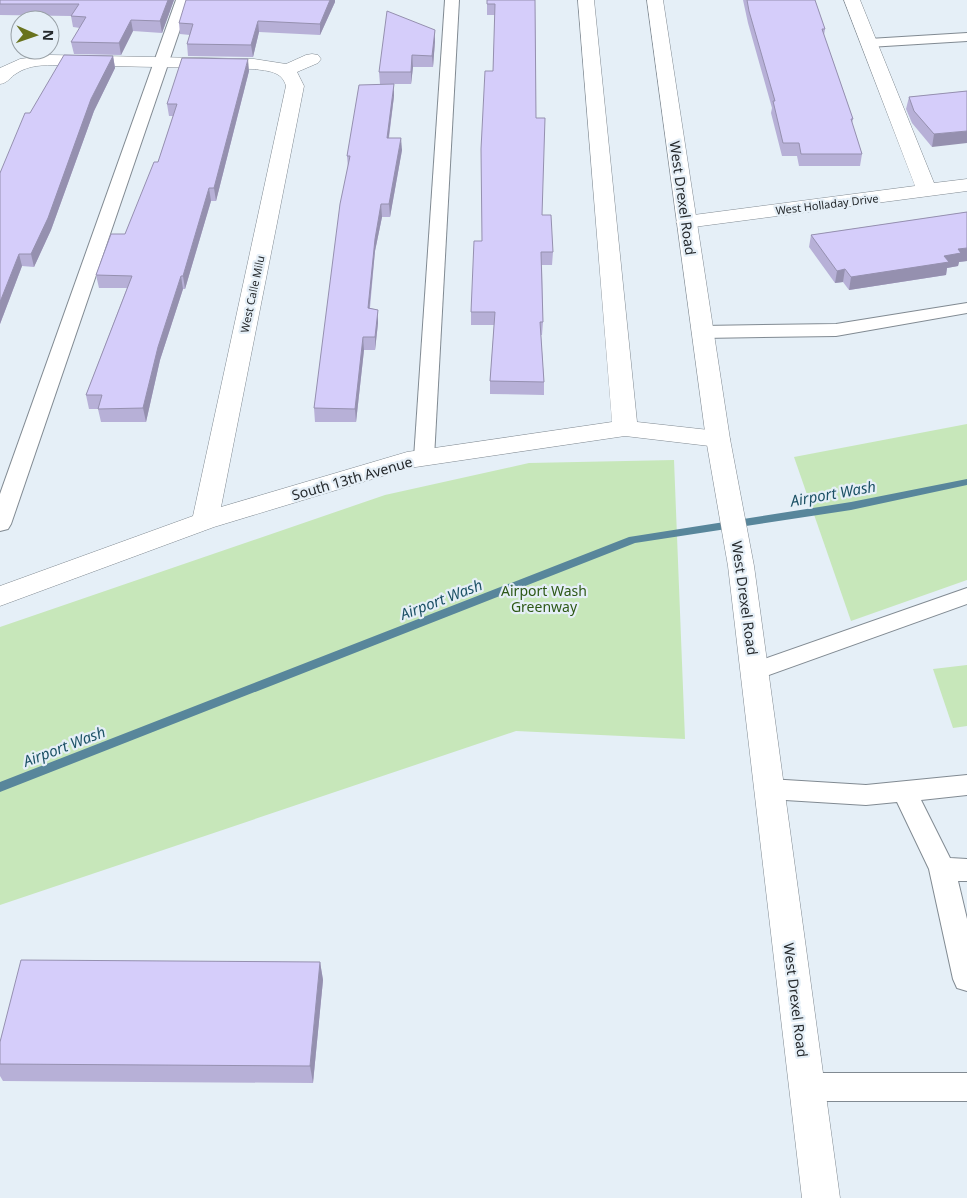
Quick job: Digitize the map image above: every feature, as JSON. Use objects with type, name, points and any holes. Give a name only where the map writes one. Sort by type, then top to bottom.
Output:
[{"type":"street","points":[[586,0],[625,428]]},
{"type":"street","name":"West Drexel Road","points":[[655,0],[718,439],[741,566],[821,1198]]},
{"type":"street","points":[[852,0],[927,191]]},
{"type":"street","points":[[3,56],[19,65]]},
{"type":"street","points":[[0,79],[9,70],[19,65],[42,60],[254,64],[276,67],[286,71],[312,60]]},
{"type":"street","name":"West Calle Milu","points":[[205,521],[296,86],[293,76],[286,71]]},
{"type":"street","name":"West Holladay Drive","points":[[686,222],[967,185]]},
{"type":"street","name":"South 13th Avenue","points":[[0,596],[205,521],[408,460],[625,428],[718,439]]},
{"type":"lane","points":[[0,524],[183,0]]},
{"type":"lane","points":[[424,458],[452,0]]},
{"type":"lane","points":[[869,43],[967,37]]},
{"type":"lane","points":[[702,332],[836,330],[967,308]]},
{"type":"lane","points":[[755,671],[967,596]]},
{"type":"lane","points":[[770,789],[866,795],[967,785]]},
{"type":"lane","points":[[904,791],[955,870],[967,979]]},
{"type":"lane","points":[[807,1087],[967,1087]]},
{"type":"green space","points":[[967,424],[967,580],[851,621],[794,457]]},
{"type":"green space","name":"Airport Wash Greenway","points":[[674,460],[685,739],[516,731],[0,905],[0,627],[385,495],[529,463]]},
{"type":"green space","points":[[967,665],[967,726],[953,728],[933,669]]},
{"type":"building","points":[[0,0],[168,0],[160,21],[131,20],[119,43],[71,42],[86,17],[71,16],[79,4],[0,4]]},
{"type":"building","points":[[186,0],[330,0],[320,24],[258,21],[251,45],[187,44],[193,24],[179,23]]},
{"type":"building","points":[[487,0],[535,0],[536,118],[545,118],[542,215],[551,215],[553,252],[541,252],[543,322],[540,322],[544,382],[490,381],[495,312],[471,312],[474,241],[482,241],[481,149],[485,71],[493,71],[495,4],[487,4]]},
{"type":"building","points":[[747,0],[815,0],[825,29],[822,29],[853,119],[851,119],[862,154],[801,154],[799,143],[783,143],[773,101],[775,101]]},
{"type":"building","points":[[387,11],[435,30],[432,56],[412,55],[411,72],[379,72]]},
{"type":"building","points":[[64,55],[113,56],[91,99],[48,218],[31,254],[19,254],[0,302],[0,173],[25,113],[30,113]]},
{"type":"building","points":[[182,58],[248,59],[214,188],[209,188],[183,276],[181,276],[158,347],[143,408],[98,409],[102,395],[86,395],[132,276],[96,275],[111,234],[125,234],[154,162],[158,162],[177,104],[167,104]]},
{"type":"building","points":[[394,84],[387,138],[401,138],[389,204],[381,204],[375,239],[368,308],[378,310],[375,337],[363,337],[355,409],[314,408],[340,204],[350,156],[347,156],[359,85]]},
{"type":"building","points":[[967,91],[967,131],[934,134],[914,111],[909,97]]},
{"type":"building","points":[[967,212],[967,248],[958,249],[961,253],[944,256],[949,262],[851,277],[845,269],[837,271],[811,235]]},
{"type":"building","points":[[21,960],[320,962],[310,1066],[0,1064],[0,1042]]},
{"type":"waterway","name":"Airport Wash","points":[[0,787],[633,540],[851,506],[967,482]]}]
